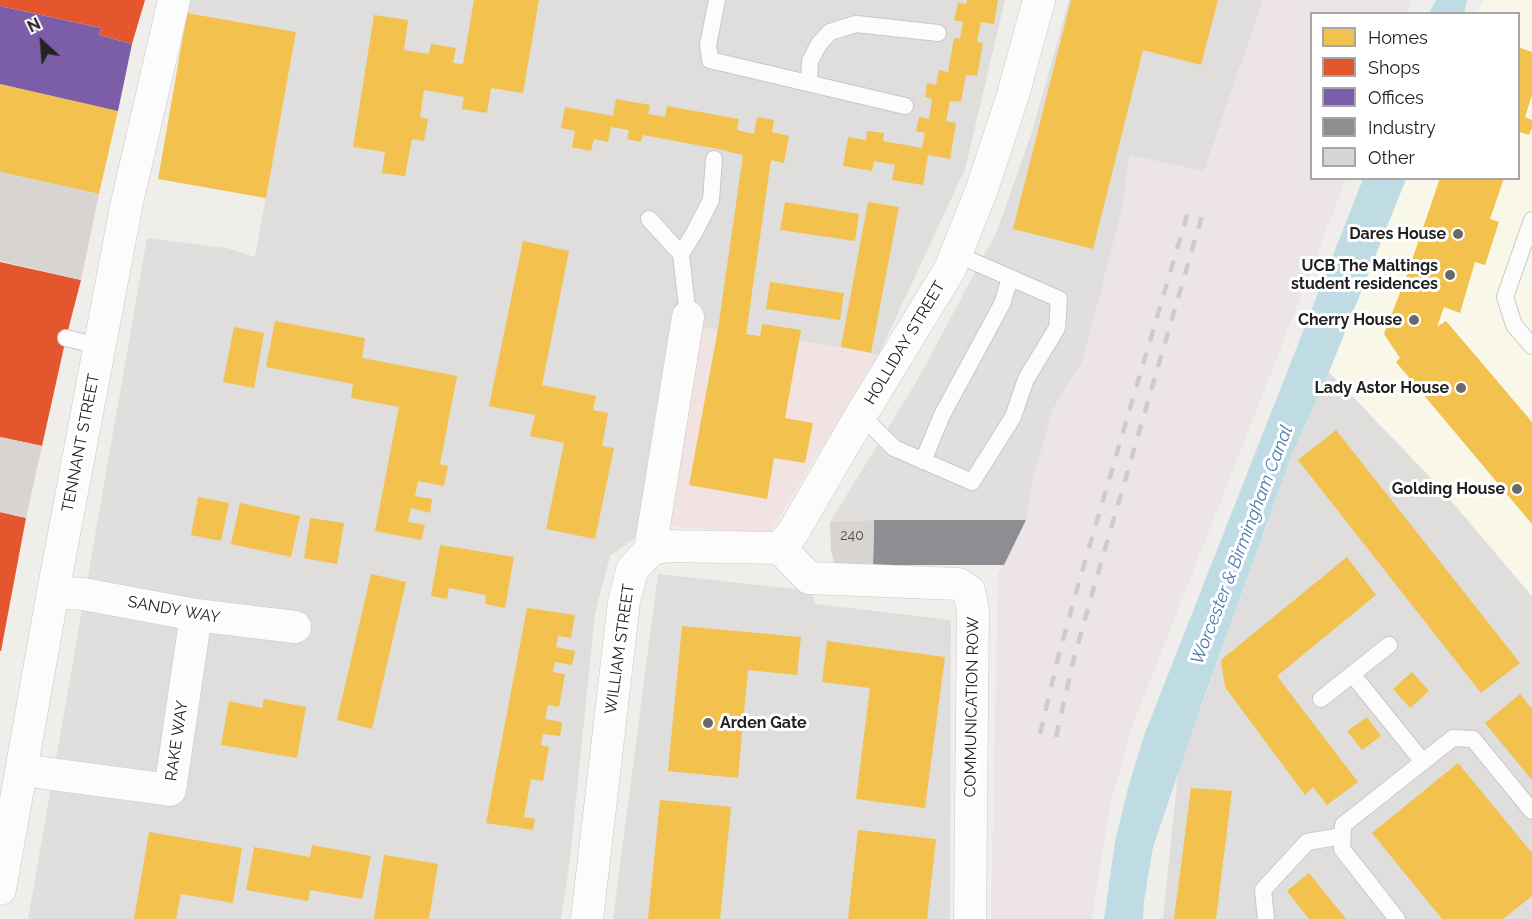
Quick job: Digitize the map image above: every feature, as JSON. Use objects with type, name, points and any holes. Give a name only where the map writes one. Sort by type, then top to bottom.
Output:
[{"type":"street","name":"TENNANT STREET","points":[[0,889],[53,592],[126,207],[174,0]]},
{"type":"street","name":"HOLLIDAY STREET","points":[[780,548],[792,534],[950,269],[982,189],[1013,95],[1039,0]]},
{"type":"street","name":"WILLIAM STREET","points":[[586,919],[624,602],[632,570],[650,549],[688,317]]},
{"type":"street","points":[[650,549],[666,546],[780,548]]},
{"type":"street","name":"COMMUNICATION ROW","points":[[780,548],[809,578],[958,584],[969,591],[973,610],[970,919]]},
{"type":"street","name":"SANDY WAY","points":[[53,592],[83,594],[196,615],[295,627]]},
{"type":"street","name":"RAKE WAY","points":[[22,770],[170,790],[196,615]]},
{"type":"lane","points":[[717,0],[708,45],[710,60],[904,106]]},
{"type":"lane","points":[[809,83],[810,61],[819,44],[830,32],[856,24],[938,33]]},
{"type":"lane","points":[[681,254],[711,200],[714,159]]},
{"type":"lane","points":[[649,219],[681,254],[688,317]]},
{"type":"lane","points":[[1532,220],[1505,297],[1514,325],[1532,346]]},
{"type":"lane","points":[[861,415],[894,448],[972,482],[1013,417],[1026,379],[1057,327],[1059,299],[956,254]]},
{"type":"lane","points":[[923,461],[942,415],[1002,304],[1010,278]]},
{"type":"lane","points":[[66,339],[99,346]]},
{"type":"lane","points":[[1321,699],[1389,645]]},
{"type":"lane","points":[[1352,674],[1423,762]]},
{"type":"lane","points":[[1397,919],[1342,849],[1343,825],[1453,738],[1473,739],[1532,811]]},
{"type":"lane","points":[[1266,919],[1263,890],[1307,842],[1342,836]]},
{"type":"shaded area","points":[[191,0],[303,0],[296,32],[187,13]]},
{"type":"shaded area","points":[[303,0],[1005,0],[965,169],[878,356],[841,347],[678,324],[643,532],[610,556],[595,613],[570,859],[457,843],[446,919],[112,919],[226,248],[255,257]]},
{"type":"shaded area","points":[[1069,0],[1263,0],[1204,172],[1130,156],[1122,208],[1104,280],[997,231],[1032,132]]},
{"type":"shaded area","points":[[1263,0],[1412,0],[1407,12],[1310,12],[1310,180],[1346,180],[1132,727],[1110,805],[1092,919],[991,919],[998,573],[1026,520],[1032,483],[1053,409],[1082,362],[1122,208],[1130,155],[1204,171]]},
{"type":"shaded area","name":"UCB The Maltings student residences","points":[[1484,0],[1532,0],[1532,596],[1437,484],[1329,372],[1406,180],[1520,180],[1520,12],[1478,12]]},
{"type":"shaded area","points":[[997,231],[1104,280],[1082,362],[1053,409],[1032,483],[1026,520],[830,522],[918,379]]},
{"type":"shaded area","points":[[147,238],[226,248],[112,919],[28,919]]},
{"type":"shaded area","points":[[701,328],[841,347],[878,356],[769,534],[666,526]]},
{"type":"shaded area","points":[[1329,372],[1437,484],[1532,596],[1532,919],[1163,919],[1178,772],[1292,454]]},
{"type":"shaded area","points":[[658,574],[812,591],[815,604],[951,620],[950,919],[613,919]]},
{"type":"shaded area","points":[[457,843],[570,859],[561,919],[446,919]]},
{"type":"water","points":[[1436,0],[1467,0],[1464,12],[1430,12]]},
{"type":"water","name":"Worcester & Birmingham Canal","points":[[1363,180],[1406,180],[1329,372],[1292,454],[1199,712],[1153,847],[1143,919],[1104,919],[1115,842],[1129,784],[1145,733]]},
{"type":"building: Homes","points":[[474,0],[539,0],[523,93],[491,88],[487,113],[462,109],[464,97],[424,90],[420,117],[428,119],[424,141],[412,139],[405,176],[382,173],[385,152],[353,147],[374,15],[408,20],[404,50],[429,54],[431,44],[456,48],[453,63],[463,64]]},
{"type":"building: Homes","points":[[967,0],[998,0],[994,24],[981,22],[977,42],[983,43],[977,76],[966,75],[961,102],[950,101],[946,121],[956,123],[950,159],[928,155],[923,185],[892,180],[895,165],[874,161],[872,171],[843,166],[848,137],[866,140],[867,131],[884,133],[883,141],[922,148],[925,133],[916,131],[919,117],[929,119],[932,99],[925,97],[927,83],[936,85],[939,70],[948,72],[954,38],[960,39],[963,22],[954,20],[958,3],[966,4]]},
{"type":"building: Homes","points":[[1071,0],[1218,0],[1201,65],[1143,50],[1093,249],[1013,229]]},
{"type":"building: Homes","points":[[187,13],[296,32],[266,198],[158,179]]},
{"type":"building: Homes","points":[[1520,48],[1532,52],[1532,95],[1525,117],[1532,120],[1529,135],[1520,132]]},
{"type":"building: Homes","points":[[0,84],[118,111],[99,194],[0,172]]},
{"type":"building: Homes","points":[[616,99],[650,105],[648,114],[665,117],[667,106],[739,119],[737,130],[754,134],[757,117],[774,120],[772,132],[789,136],[784,163],[771,160],[746,334],[760,336],[762,324],[801,330],[785,418],[813,423],[805,463],[774,458],[767,499],[689,485],[718,329],[743,155],[643,135],[641,142],[627,139],[629,130],[611,127],[608,142],[594,139],[591,151],[572,147],[575,131],[561,128],[565,107],[613,116]]},
{"type":"building: Homes","points":[[1439,180],[1503,180],[1490,219],[1499,222],[1485,265],[1475,262],[1460,313],[1444,307],[1437,327],[1446,321],[1532,422],[1532,524],[1396,362],[1400,358],[1384,334]]},
{"type":"building: Homes","points":[[785,202],[859,214],[855,241],[780,230]]},
{"type":"building: Homes","points":[[868,202],[899,207],[871,353],[841,347]]},
{"type":"building: Homes","points":[[523,241],[569,251],[542,385],[596,396],[593,410],[608,413],[602,446],[614,448],[595,539],[546,529],[564,443],[530,436],[535,415],[489,406]]},
{"type":"building: Homes","points":[[770,282],[844,293],[840,320],[766,309]]},
{"type":"building: Homes","points":[[275,321],[365,338],[362,358],[457,376],[440,464],[448,466],[444,486],[418,481],[415,496],[432,499],[430,513],[411,508],[408,522],[425,525],[421,540],[375,531],[399,407],[351,398],[353,384],[266,367]]},
{"type":"building: Homes","points":[[234,327],[264,333],[254,388],[223,382]]},
{"type":"building: Homes","points":[[1336,430],[1520,663],[1481,693],[1298,460]]},
{"type":"building: Homes","points":[[198,497],[229,503],[221,541],[191,535]]},
{"type":"building: Homes","points":[[240,503],[300,516],[291,557],[231,544]]},
{"type":"building: Homes","points":[[310,518],[344,523],[337,564],[304,558]]},
{"type":"building: Homes","points":[[440,545],[514,557],[505,608],[485,604],[486,595],[449,588],[447,599],[431,596]]},
{"type":"building: Homes","points":[[1347,557],[1376,595],[1277,676],[1358,782],[1327,805],[1313,787],[1305,795],[1225,687],[1221,660]]},
{"type":"building: Homes","points":[[371,574],[406,582],[372,729],[337,720]]},
{"type":"building: Homes","points":[[527,608],[575,615],[571,638],[558,636],[556,647],[575,651],[572,665],[555,662],[553,672],[565,674],[559,707],[548,705],[545,719],[562,722],[560,736],[543,734],[541,745],[549,747],[543,781],[531,779],[524,817],[535,819],[533,830],[486,823]]},
{"type":"building: Homes","name":"Arden Gate","points":[[682,626],[801,637],[797,675],[748,670],[738,778],[668,771]]},
{"type":"building: Homes","points":[[827,641],[945,657],[925,808],[856,799],[870,688],[822,682]]},
{"type":"building: Homes","points":[[1412,672],[1429,691],[1410,708],[1393,689]]},
{"type":"building: Homes","points":[[1520,694],[1532,709],[1532,780],[1485,723]]},
{"type":"building: Homes","points":[[264,699],[306,707],[297,758],[221,745],[229,701],[262,708]]},
{"type":"building: Homes","points":[[1367,717],[1381,736],[1362,750],[1347,731]]},
{"type":"building: Homes","points":[[1458,763],[1532,853],[1532,896],[1503,919],[1442,919],[1372,833]]},
{"type":"building: Homes","points":[[1191,788],[1232,791],[1216,919],[1174,919]]},
{"type":"building: Homes","points":[[660,800],[731,807],[720,919],[648,919]]},
{"type":"building: Homes","points":[[858,830],[936,839],[927,919],[848,919]]},
{"type":"building: Homes","points":[[149,832],[242,848],[233,903],[181,894],[176,919],[134,919]]},
{"type":"building: Homes","points":[[312,845],[371,856],[362,899],[310,890],[308,901],[246,890],[254,847],[310,857]]},
{"type":"building: Homes","points":[[384,855],[438,864],[429,919],[374,919]]},
{"type":"building: Homes","points":[[1309,873],[1346,919],[1309,919],[1287,891]]},
{"type":"building: Shops","points":[[0,0],[145,0],[132,44],[99,35],[101,28],[0,6]]},
{"type":"building: Shops","points":[[0,262],[81,280],[42,446],[0,437]]},
{"type":"building: Shops","points":[[0,512],[26,518],[1,651],[0,651]]},
{"type":"building: Offices","points":[[0,6],[101,28],[99,35],[132,44],[118,111],[0,84]]},
{"type":"building: Industry","points":[[874,520],[1026,520],[1004,565],[873,565]]},
{"type":"building: Other","points":[[0,172],[99,194],[81,280],[0,261]]},
{"type":"building: Other","points":[[0,437],[42,446],[26,518],[0,512]]},
{"type":"building: Other","points":[[874,520],[873,565],[839,565],[834,562],[831,551],[830,522]]},
{"type":"railway","points":[[1040,734],[1081,575],[1190,205]]},
{"type":"railway","points":[[1056,737],[1073,662],[1204,209]]},
{"type":"place","name":"Dares House","points":[[1458,234]]},
{"type":"place","name":"UCB The Maltings student residences","points":[[1450,275]]},
{"type":"place","name":"Cherry House","points":[[1414,320]]},
{"type":"place","name":"Lady Astor House","points":[[1461,388]]},
{"type":"place","name":"Golding House","points":[[1517,489]]},
{"type":"place","name":"Arden Gate","points":[[708,723]]}]
